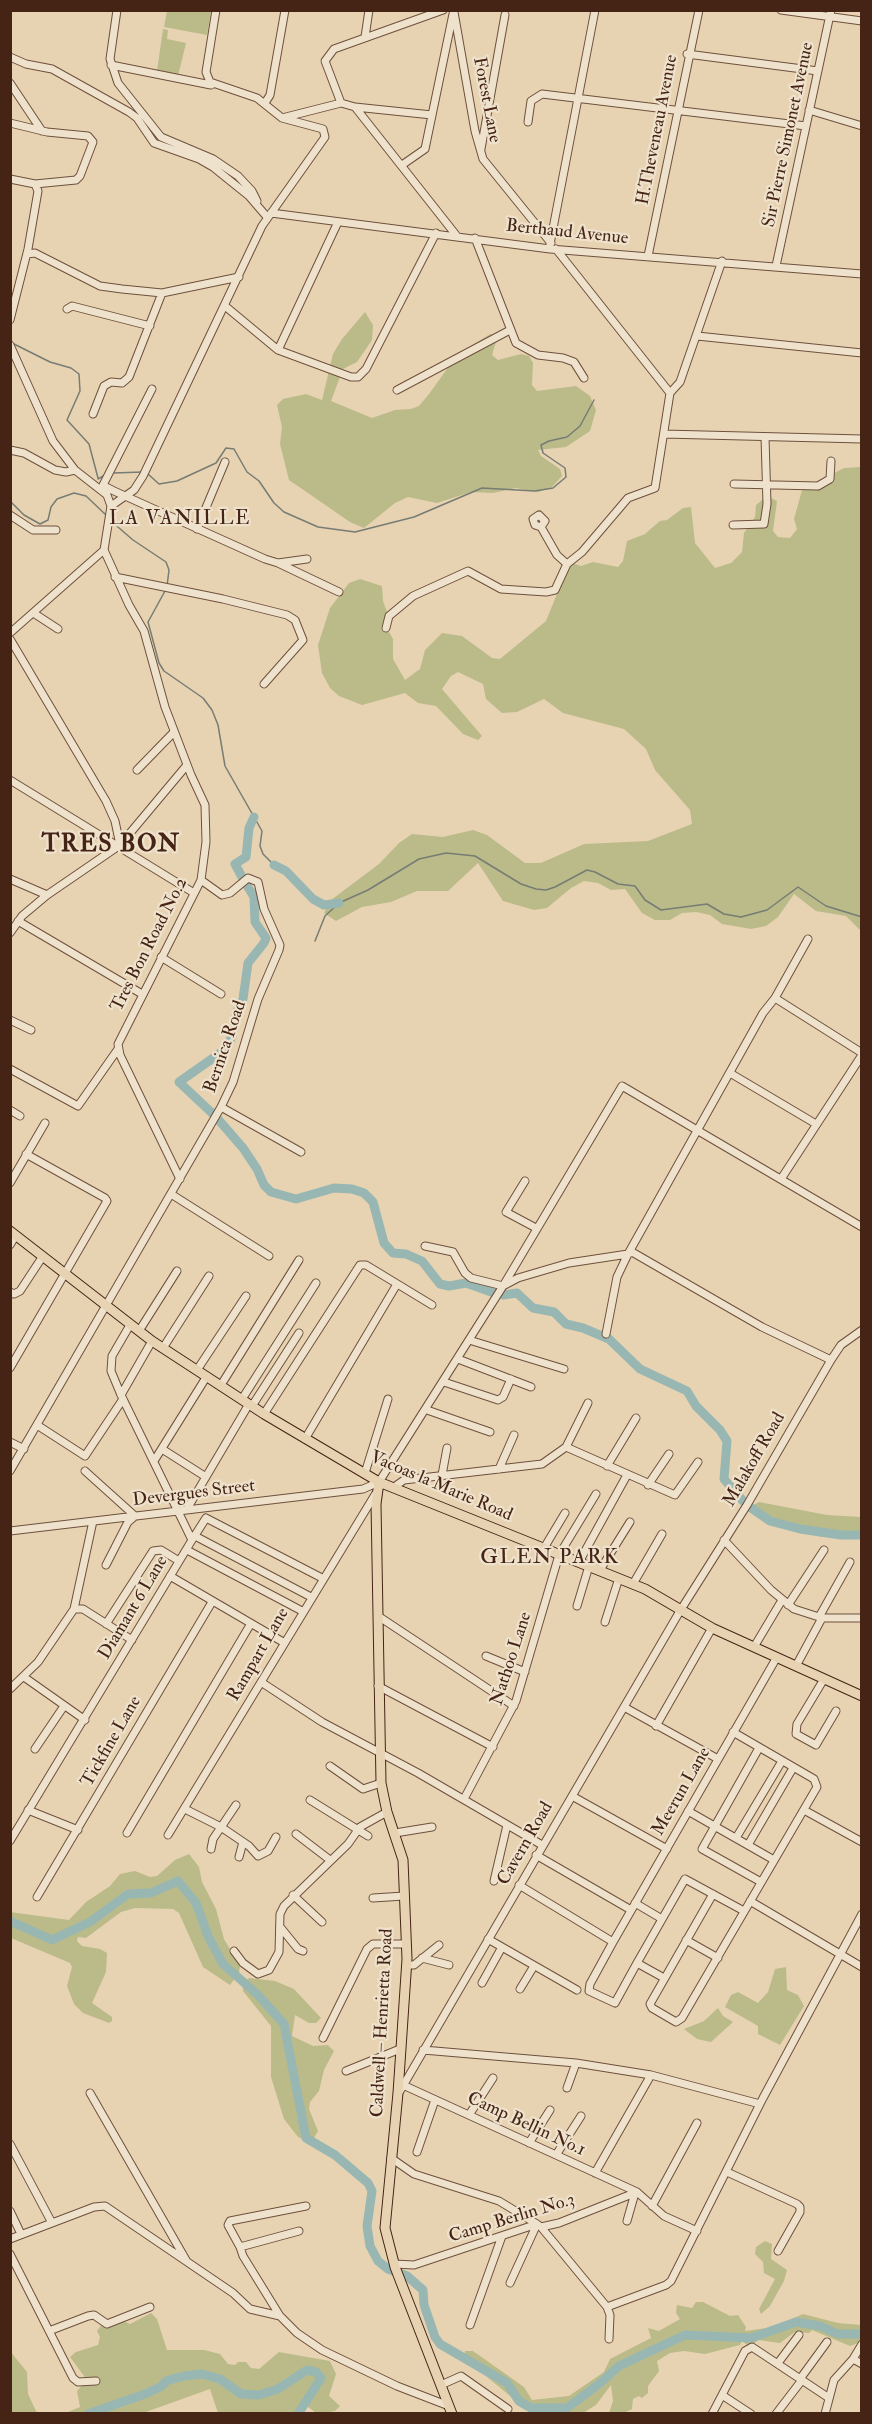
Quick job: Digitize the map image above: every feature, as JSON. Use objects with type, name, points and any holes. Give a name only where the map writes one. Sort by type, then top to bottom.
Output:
[{"type":"main road","name":"Vacoas la Marie Road","points":[[13,1233],[162,1348],[264,1414],[365,1473],[379,1486],[394,1487],[633,1584],[712,1628],[861,1696]]},
{"type":"main road","name":"Caldwell – Henrietta Road","points":[[379,1486],[378,1686],[381,1783],[387,1812],[403,1860],[406,1944],[400,2089],[385,2228],[394,2265],[451,2410]]},
{"type":"street","points":[[117,10],[111,65],[118,83],[161,137],[213,159],[238,176],[252,191],[260,209]]},
{"type":"street","points":[[212,84],[206,72],[216,10]]},
{"type":"street","points":[[265,103],[270,95],[285,10]]},
{"type":"street","points":[[365,37],[369,10]]},
{"type":"street","points":[[341,103],[326,67],[326,56],[334,49],[443,10]]},
{"type":"street","points":[[552,247],[596,10]]},
{"type":"street","name":"H.Theveneau Avenue","points":[[648,256],[687,54],[699,10]]},
{"type":"street","points":[[782,10],[831,14],[861,21]]},
{"type":"street","points":[[402,165],[424,149],[454,11]]},
{"type":"street","name":"Forest Lane","points":[[454,11],[483,159],[670,393]]},
{"type":"street","name":"Sir Pierre Simonet Avenue","points":[[776,266],[831,14]]},
{"type":"street","points":[[480,151],[505,15]]},
{"type":"street","points":[[687,54],[818,71]]},
{"type":"street","points":[[10,57],[32,66],[52,69],[129,112],[137,118],[154,143],[199,159],[213,167],[237,185],[269,215]]},
{"type":"street","points":[[10,633],[35,614],[104,550],[111,509],[127,497],[143,476],[269,215],[325,137],[323,129],[282,118],[265,103],[245,93],[212,84],[111,65]]},
{"type":"street","points":[[10,82],[42,130]]},
{"type":"street","points":[[528,122],[531,101],[536,96],[806,126]]},
{"type":"street","points":[[282,118],[341,103],[355,107],[432,115]]},
{"type":"street","points":[[355,107],[456,235]]},
{"type":"street","points":[[809,110],[861,126]]},
{"type":"street","points":[[10,123],[88,136],[93,142],[76,180],[36,184],[10,179]]},
{"type":"street","points":[[10,320],[30,251],[37,198],[36,184]]},
{"type":"street","name":"Berthaud Avenue","points":[[269,215],[552,247],[861,273]]},
{"type":"street","points":[[278,350],[338,222]]},
{"type":"street","points":[[225,306],[278,350],[351,377],[358,377],[366,369],[436,233]]},
{"type":"street","points":[[475,238],[516,343],[538,355],[563,358],[574,362],[584,378]]},
{"type":"street","points":[[30,251],[100,286],[162,293],[239,277]]},
{"type":"street","points":[[386,628],[389,616],[413,596],[468,572],[501,589],[546,592],[555,590],[567,564],[582,552],[628,498],[655,489],[670,393],[680,382],[722,261]]},
{"type":"street","points":[[93,414],[104,386],[111,382],[123,383],[129,377],[162,293]]},
{"type":"street","points":[[67,309],[72,306],[150,326]]},
{"type":"street","points":[[397,390],[510,330]]},
{"type":"street","points":[[697,336],[861,353]]},
{"type":"street","points":[[10,345],[12,356],[47,430],[75,470],[104,492],[111,509]]},
{"type":"street","points":[[104,492],[152,389]]},
{"type":"street","points":[[664,434],[861,439]]},
{"type":"street","points":[[733,525],[764,524],[765,437]]},
{"type":"street","points":[[10,450],[24,453],[55,470],[66,472],[75,470]]},
{"type":"street","points":[[734,484],[824,485],[830,480],[831,461]]},
{"type":"street","points":[[197,529],[225,462]]},
{"type":"street","points":[[104,492],[105,487],[339,592]]},
{"type":"street","points":[[10,514],[33,530],[56,530]]},
{"type":"street","points":[[541,527],[557,555],[567,564]]},
{"type":"street","name":"Tres Bon Road No.2","points":[[10,1069],[78,1106],[118,1049],[118,1044],[142,994],[201,880],[206,834],[205,805],[174,732],[144,631],[115,577],[104,550]]},
{"type":"street","points":[[278,563],[307,559]]},
{"type":"street","points":[[115,577],[223,599],[287,615],[295,620],[303,640],[264,684]]},
{"type":"street","points":[[35,614],[58,629]]},
{"type":"street","points":[[10,639],[106,801],[115,821],[120,845]]},
{"type":"street","points":[[137,770],[174,732]]},
{"type":"street","points":[[10,933],[18,921],[47,895],[120,845],[187,765]]},
{"type":"street","points":[[10,780],[120,845],[194,893]]},
{"type":"street","name":"Bernica Road","points":[[10,1471],[221,1107],[233,1082],[258,999],[280,945],[264,909],[258,882],[248,878],[230,893],[222,895],[209,889],[201,880]]},
{"type":"street","points":[[10,879],[47,895]]},
{"type":"street","points":[[18,921],[142,994]]},
{"type":"street","points":[[606,1334],[614,1287],[628,1254],[699,1131],[763,1013],[775,998],[808,939]]},
{"type":"street","points":[[161,957],[221,994]]},
{"type":"street","points":[[775,998],[861,1054],[781,1179]]},
{"type":"street","points":[[10,1020],[32,1030]]},
{"type":"street","points":[[118,1049],[180,1179]]},
{"type":"street","points":[[730,1073],[816,1124]]},
{"type":"street","name":"Rampart Lane","points":[[168,1835],[322,1578],[503,1286],[622,1086],[699,1131]]},
{"type":"street","points":[[221,1107],[301,1152]]},
{"type":"street","points":[[10,1110],[20,1116]]},
{"type":"street","points":[[10,1183],[45,1123]]},
{"type":"street","points":[[699,1131],[861,1227]]},
{"type":"street","points":[[10,1368],[107,1199],[26,1154]]},
{"type":"street","points":[[525,1181],[506,1212],[536,1228]]},
{"type":"street","points":[[171,1194],[269,1256]]},
{"type":"street","points":[[10,1245],[13,1233]]},
{"type":"street","points":[[425,1246],[453,1252],[465,1273],[471,1278],[503,1286],[518,1278],[569,1263],[632,1252],[762,1327],[831,1359]]},
{"type":"street","points":[[10,1292],[15,1294],[20,1292],[43,1256]]},
{"type":"street","points":[[221,1385],[299,1260]]},
{"type":"street","points":[[264,1414],[361,1264],[432,1305]]},
{"type":"street","points":[[139,1331],[177,1271]]},
{"type":"street","points":[[162,1348],[209,1275]]},
{"type":"street","points":[[187,1509],[316,1283]]},
{"type":"street","points":[[305,1439],[397,1284]]},
{"type":"street","points":[[197,1370],[246,1296]]},
{"type":"street","points":[[130,1325],[112,1356],[111,1371],[177,1510],[193,1538],[311,1597]]},
{"type":"street","name":"Malakoff Road","points":[[680,1611],[831,1359],[841,1345],[861,1330]]},
{"type":"street","points":[[247,1403],[299,1333]]},
{"type":"street","points":[[469,1340],[564,1369]]},
{"type":"street","points":[[38,1425],[85,1456],[122,1397],[152,1341]]},
{"type":"street","points":[[458,1359],[531,1387]]},
{"type":"street","points":[[154,1461],[207,1376]]},
{"type":"street","points":[[444,1382],[498,1400],[503,1397],[511,1379]]},
{"type":"street","points":[[365,1473],[388,1399]]},
{"type":"street","points":[[394,1487],[404,1480],[542,1464],[566,1447],[588,1403]]},
{"type":"street","points":[[427,1410],[490,1432]]},
{"type":"street","points":[[607,1466],[636,1418]]},
{"type":"street","points":[[499,1469],[514,1435]]},
{"type":"street","points":[[10,1442],[24,1449]]},
{"type":"street","points":[[566,1447],[671,1495],[677,1494],[698,1462]]},
{"type":"street","points":[[442,1475],[447,1448]]},
{"type":"street","points":[[162,1449],[206,1477]]},
{"type":"street","points":[[648,1485],[669,1454]]},
{"type":"street","points":[[85,1471],[135,1516],[128,1522],[106,1565]]},
{"type":"street","points":[[579,1562],[627,1475]]},
{"type":"street","name":"Devergues Street","points":[[11,1532],[379,1486]]},
{"type":"street","name":"Nathoo Lane","points":[[464,1799],[514,1706],[559,1555],[597,1494]]},
{"type":"street","name":"Diamant 6 Lane","points":[[10,1841],[212,1506]]},
{"type":"street","points":[[544,1548],[565,1513]]},
{"type":"street","points":[[206,1518],[322,1578]]},
{"type":"street","points":[[10,1689],[46,1652],[74,1609],[93,1521]]},
{"type":"street","points":[[600,1570],[630,1522]]},
{"type":"street","points":[[633,1584],[662,1534]]},
{"type":"street","points":[[724,1540],[785,1603],[821,1618],[861,1618]]},
{"type":"street","points":[[106,1624],[153,1551],[161,1550],[179,1562]]},
{"type":"street","points":[[187,1550],[302,1611]]},
{"type":"street","points":[[754,1647],[824,1550]]},
{"type":"street","points":[[796,1666],[850,1562]]},
{"type":"street","points":[[577,1606],[589,1566]]},
{"type":"street","points":[[170,1576],[283,1642]]},
{"type":"street","points":[[605,1622],[619,1578]]},
{"type":"street","name":"Tickfine Lane","points":[[37,1897],[212,1602]]},
{"type":"street","points":[[74,1609],[83,1609],[132,1640]]},
{"type":"street","name":"Cavern Road","points":[[400,2089],[680,1611]]},
{"type":"street","points":[[378,1616],[514,1706]]},
{"type":"street","points":[[127,1833],[250,1624]]},
{"type":"street","points":[[656,1726],[712,1628]]},
{"type":"street","points":[[486,1656],[525,1672]]},
{"type":"street","name":"Meerun Lane","points":[[637,1963],[615,2003],[589,1991],[590,1984],[631,1910],[777,1657]]},
{"type":"street","points":[[24,1677],[85,1720]]},
{"type":"street","points":[[824,1679],[797,1724],[796,1734],[816,1745],[836,1712]]},
{"type":"street","points":[[261,1682],[322,1722],[380,1752],[542,1845]]},
{"type":"street","points":[[378,1686],[493,1748]]},
{"type":"street","points":[[35,1749],[64,1706]]},
{"type":"street","points":[[624,1707],[718,1759]]},
{"type":"street","points":[[713,1894],[650,2006],[676,2022],[680,2022],[818,1783],[733,1732]]},
{"type":"street","points":[[759,1748],[702,1849],[761,1882]]},
{"type":"street","points":[[736,1838],[782,1761]]},
{"type":"street","points":[[330,1766],[363,1789],[381,1783]]},
{"type":"street","points":[[748,1845],[793,1768]]},
{"type":"street","points":[[572,1796],[667,1849]]},
{"type":"street","points":[[310,1800],[368,1836]]},
{"type":"street","points":[[211,1849],[213,1839],[236,1805]]},
{"type":"street","points":[[28,1809],[78,1830]]},
{"type":"street","points":[[184,1809],[221,1827],[258,1856],[268,1851],[276,1837]]},
{"type":"street","points":[[804,1810],[861,1842]]},
{"type":"street","points":[[688,1811],[774,1860]]},
{"type":"street","points":[[234,1951],[254,1972],[265,1972],[272,1966],[279,1952],[281,1910],[293,1895],[348,1844],[358,1829],[387,1812]]},
{"type":"street","points":[[494,1881],[507,1825]]},
{"type":"street","points":[[395,1833],[432,1827]]},
{"type":"street","points":[[296,1834],[330,1860]]},
{"type":"street","points":[[239,1857],[243,1842]]},
{"type":"street","points":[[536,1855],[631,1910]]},
{"type":"street","points":[[664,1978],[637,1963],[685,1879],[744,1911]]},
{"type":"street","points":[[519,1885],[613,1942]]},
{"type":"street","points":[[293,1895],[322,1922]]},
{"type":"street","points":[[373,1898],[404,1896]]},
{"type":"street","points":[[750,1901],[861,1967]]},
{"type":"street","points":[[635,1903],[662,1919]]},
{"type":"street","points":[[607,2307],[666,2285],[671,2281],[838,1953],[861,1914]]},
{"type":"street","points":[[281,1928],[298,1949],[303,1951]]},
{"type":"street","points":[[488,1939],[577,1990]]},
{"type":"street","points":[[686,1940],[718,1958]]},
{"type":"street","points":[[323,2038],[367,1949],[373,1944],[406,1944]]},
{"type":"street","points":[[406,1965],[414,1965],[439,1945]]},
{"type":"street","points":[[482,1983],[502,1947]]},
{"type":"street","points":[[422,1958],[449,1965]]},
{"type":"street","points":[[520,1989],[534,1966]]},
{"type":"street","points":[[346,2071],[400,2049]]},
{"type":"street","points":[[423,2050],[576,2063],[651,2075],[760,2104]]},
{"type":"street","points":[[567,2088],[576,2063]]},
{"type":"street","points":[[595,2173],[651,2075]]},
{"type":"street","points":[[469,2115],[493,2078]]},
{"type":"street","name":"Camp Bellin No.1","points":[[400,2089],[435,2100],[595,2173],[636,2193],[674,2222],[697,2231]]},
{"type":"street","points":[[90,2093],[187,2262]]},
{"type":"street","points":[[417,2152],[435,2100]]},
{"type":"street","points":[[529,2143],[550,2110]]},
{"type":"street","points":[[556,2155],[581,2116]]},
{"type":"street","points":[[652,2206],[697,2123]]},
{"type":"street","points":[[10,2144],[52,2223]]},
{"type":"street","points":[[391,2158],[414,2174],[499,2201],[539,2226],[607,2307],[609,2339]]},
{"type":"street","points":[[727,2172],[797,2204],[800,2212],[778,2251]]},
{"type":"street","points":[[627,2222],[636,2193]]},
{"type":"street","name":"Camp Berlin No.3","points":[[394,2265],[414,2265],[502,2236],[559,2223],[636,2193]]},
{"type":"street","points":[[10,2239],[94,2207],[105,2206],[233,2293],[250,2309],[280,2316]]},
{"type":"street","points":[[306,2206],[230,2221],[228,2225],[243,2256],[280,2316],[297,2333],[322,2350],[451,2410]]},
{"type":"street","points":[[10,2211],[21,2234]]},
{"type":"street","points":[[510,2283],[539,2226]]},
{"type":"street","points":[[240,2247],[299,2231]]},
{"type":"street","points":[[470,2325],[502,2236]]},
{"type":"street","points":[[10,2254],[73,2378],[78,2382],[96,2381]]},
{"type":"street","points":[[49,2331],[94,2315],[107,2324],[150,2307]]},
{"type":"street","points":[[778,2363],[800,2335]]},
{"type":"street","points":[[776,2414],[827,2342]]},
{"type":"street","points":[[825,2414],[834,2379],[853,2359],[861,2344]]},
{"type":"street","points":[[712,2414],[748,2348],[755,2348],[829,2398]]},
{"type":"street","points":[[853,2359],[861,2364]]},
{"type":"street","points":[[441,2385],[461,2376],[508,2409]]},
{"type":"street","points":[[722,2395],[751,2414]]},
{"type":"green space","points":[[167,11],[211,11],[207,35],[164,27]]},
{"type":"green space","points":[[163,29],[168,30],[167,39],[186,43],[178,76],[157,71]]},
{"type":"green space","points":[[365,312],[373,325],[372,340],[357,362],[343,369],[331,401],[372,418],[395,410],[419,406],[457,355],[490,334],[498,335],[492,355],[498,360],[521,354],[529,356],[533,363],[532,385],[537,391],[576,386],[590,396],[596,410],[590,431],[566,447],[538,450],[541,456],[560,469],[562,476],[552,487],[538,492],[516,488],[493,493],[471,492],[437,503],[408,497],[395,503],[364,528],[350,522],[289,480],[280,444],[282,427],[277,405],[283,399],[306,394],[322,400],[333,354],[342,339]]},
{"type":"green space","points":[[860,467],[861,931],[846,916],[816,911],[794,894],[778,917],[766,926],[751,929],[722,924],[710,915],[696,912],[682,913],[670,920],[655,920],[642,913],[625,889],[611,890],[598,883],[584,881],[571,888],[547,908],[534,910],[503,901],[478,863],[448,891],[417,891],[391,902],[362,907],[336,921],[324,913],[331,900],[379,864],[399,843],[412,834],[443,837],[473,830],[487,835],[525,863],[541,863],[584,844],[648,841],[692,824],[690,810],[655,770],[646,749],[624,729],[563,713],[544,699],[517,712],[502,713],[486,699],[483,684],[458,672],[451,676],[442,689],[482,736],[478,740],[463,734],[436,706],[418,703],[405,693],[362,705],[339,696],[330,688],[322,673],[318,645],[330,608],[349,583],[360,579],[382,586],[383,601],[387,612],[381,629],[389,632],[393,639],[393,659],[405,680],[420,669],[425,650],[442,633],[462,636],[492,658],[500,659],[546,621],[570,562],[581,566],[593,562],[618,567],[623,561],[627,541],[645,534],[660,521],[667,520],[683,508],[691,507],[695,543],[715,568],[731,563],[742,552],[744,533],[755,517],[756,505],[767,496],[777,501],[773,531],[778,537],[790,538],[797,529],[794,519],[802,490],[844,468]]},
{"type":"green space","points":[[759,1502],[827,1515],[861,1517],[861,1537],[822,1537],[762,1519],[755,1513],[752,1506]]},
{"type":"green space","points":[[189,1854],[199,1867],[202,1882],[216,1909],[224,1939],[240,1966],[239,1973],[230,1985],[203,1967],[179,1913],[173,1909],[135,1908],[121,1912],[86,1938],[78,1937],[77,1941],[82,1946],[100,1949],[107,1953],[106,1972],[92,2003],[112,2017],[109,2023],[83,2013],[74,2004],[67,1986],[72,1967],[70,1963],[11,1938],[10,1912],[69,1920],[86,1902],[110,1886],[120,1874],[135,1871],[150,1877],[157,1876],[175,1860]]},
{"type":"green space","points":[[786,1967],[787,1990],[798,1995],[804,2006],[780,2045],[758,2034],[758,2026],[725,2007],[731,1995],[738,1992],[758,2003],[768,1992],[775,1969]]},
{"type":"green space","points":[[249,1978],[275,1981],[294,1989],[321,2018],[316,2023],[309,2023],[295,2015],[292,2036],[313,2046],[328,2045],[334,2051],[324,2070],[319,2091],[310,2102],[309,2109],[318,2131],[311,2143],[298,2137],[284,2119],[271,2077],[271,2026],[243,1991],[243,1983]]},
{"type":"green space","points":[[718,2008],[723,2016],[733,2022],[711,2042],[697,2039],[684,2029],[704,2021]]},
{"type":"green space","points":[[765,2241],[772,2244],[771,2259],[787,2270],[784,2281],[770,2306],[761,2314],[759,2309],[775,2279],[764,2273],[763,2262],[755,2254],[756,2247]]},
{"type":"green space","points":[[696,2302],[703,2302],[730,2316],[738,2315],[746,2327],[745,2331],[774,2327],[803,2314],[838,2323],[861,2325],[861,2342],[850,2346],[812,2330],[809,2333],[795,2332],[780,2343],[758,2340],[750,2347],[742,2341],[740,2345],[705,2354],[684,2351],[670,2353],[657,2361],[659,2371],[648,2386],[648,2393],[642,2398],[639,2396],[633,2399],[632,2409],[624,2413],[609,2413],[613,2401],[611,2385],[596,2405],[583,2413],[550,2413],[526,2409],[464,2358],[465,2351],[473,2351],[524,2387],[532,2400],[569,2396],[604,2372],[610,2359],[651,2338],[648,2328],[659,2331],[680,2319],[676,2313],[677,2305],[692,2308]]},
{"type":"green space","points":[[151,2313],[157,2319],[167,2350],[204,2350],[220,2354],[228,2364],[246,2362],[251,2368],[259,2369],[279,2352],[330,2361],[336,2374],[329,2396],[340,2406],[335,2411],[322,2413],[316,2413],[303,2403],[295,2413],[218,2413],[210,2389],[143,2413],[63,2414],[80,2407],[77,2391],[87,2380],[70,2357],[76,2352],[98,2345],[100,2337],[97,2331],[102,2324],[116,2318],[130,2324]]},
{"type":"green space","points":[[10,2351],[27,2372],[28,2394],[37,2413],[11,2413]]},
{"type":"waterway","points":[[14,344],[50,362],[71,368],[79,374],[80,391],[67,420],[89,444],[98,478]]},
{"type":"waterway","points":[[148,474],[159,484],[177,481],[216,463],[226,448],[234,449],[247,472],[259,481],[274,503],[284,512],[318,527],[355,532],[414,517],[482,488],[535,491],[553,488],[566,477],[565,468],[543,453],[541,445],[567,437],[580,426],[594,400]]},
{"type":"waterway","points":[[113,473],[143,472]]},
{"type":"waterway","points":[[98,479],[105,475]]},
{"type":"waterway","points":[[10,501],[24,515],[40,524],[48,520],[51,507],[57,499],[74,493],[86,496],[106,515]]},
{"type":"waterway","points":[[111,521],[133,540],[166,562],[169,570],[167,586]]},
{"type":"waterway","points":[[165,591],[148,622],[159,663],[164,671],[203,698],[212,710],[218,725],[225,766],[262,831],[260,846],[263,854],[274,865]]},
{"type":"waterway","points":[[242,877],[235,864],[246,857],[249,828],[254,817]]},
{"type":"waterway","points":[[315,941],[325,916],[339,903],[368,890],[419,859],[446,853],[475,856],[521,884],[536,889],[546,890],[555,887],[587,870],[595,872],[618,884],[635,886],[645,900],[661,910],[707,904],[724,914],[741,917],[767,910],[798,887],[826,906],[862,917]]},
{"type":"waterway","points":[[274,865],[286,871],[313,899],[324,905],[339,903]]},
{"type":"waterway","points":[[213,1114],[179,1082],[226,1049],[232,1036],[237,1011],[243,999],[248,963],[266,938],[255,922],[254,897],[246,884]]},
{"type":"waterway","points":[[217,1118],[243,1148],[257,1169],[264,1185],[271,1192],[296,1199],[334,1188],[352,1189],[364,1193],[373,1202],[384,1243],[393,1253],[406,1254],[422,1261],[440,1284],[449,1286],[466,1283],[494,1293]]},
{"type":"waterway","points":[[503,1295],[517,1293],[533,1308],[554,1312],[566,1324],[583,1328],[609,1339],[640,1369],[687,1391],[696,1406],[720,1430],[727,1441],[724,1479],[743,1501]]},
{"type":"waterway","points":[[747,1505],[770,1521],[800,1529],[841,1535],[862,1535]]},
{"type":"waterway","points":[[10,1921],[52,1940],[90,1922],[128,1894],[151,1893],[178,1881],[196,1903],[208,1936],[223,1964],[258,1995],[284,2024],[306,2138],[335,2155],[368,2183],[372,2191],[367,2226],[370,2246],[378,2261],[388,2269],[407,2276],[423,2290],[424,2305],[435,2337],[440,2344],[507,2383],[519,2401],[531,2408],[567,2408],[619,2366],[685,2335],[751,2338],[796,2322],[820,2326],[838,2334],[862,2334]]},
{"type":"waterway","points":[[88,2414],[145,2394],[162,2386],[166,2381],[184,2376],[202,2374],[220,2379],[241,2394],[259,2395],[278,2389],[307,2370],[316,2372],[321,2378],[298,2414]]},
{"type":"district","name":"LA VANILLE","points":[[180,520]]},
{"type":"district","name":"TRES BON","points":[[111,846]]},
{"type":"district","name":"GLEN PARK","points":[[550,1558]]}]
